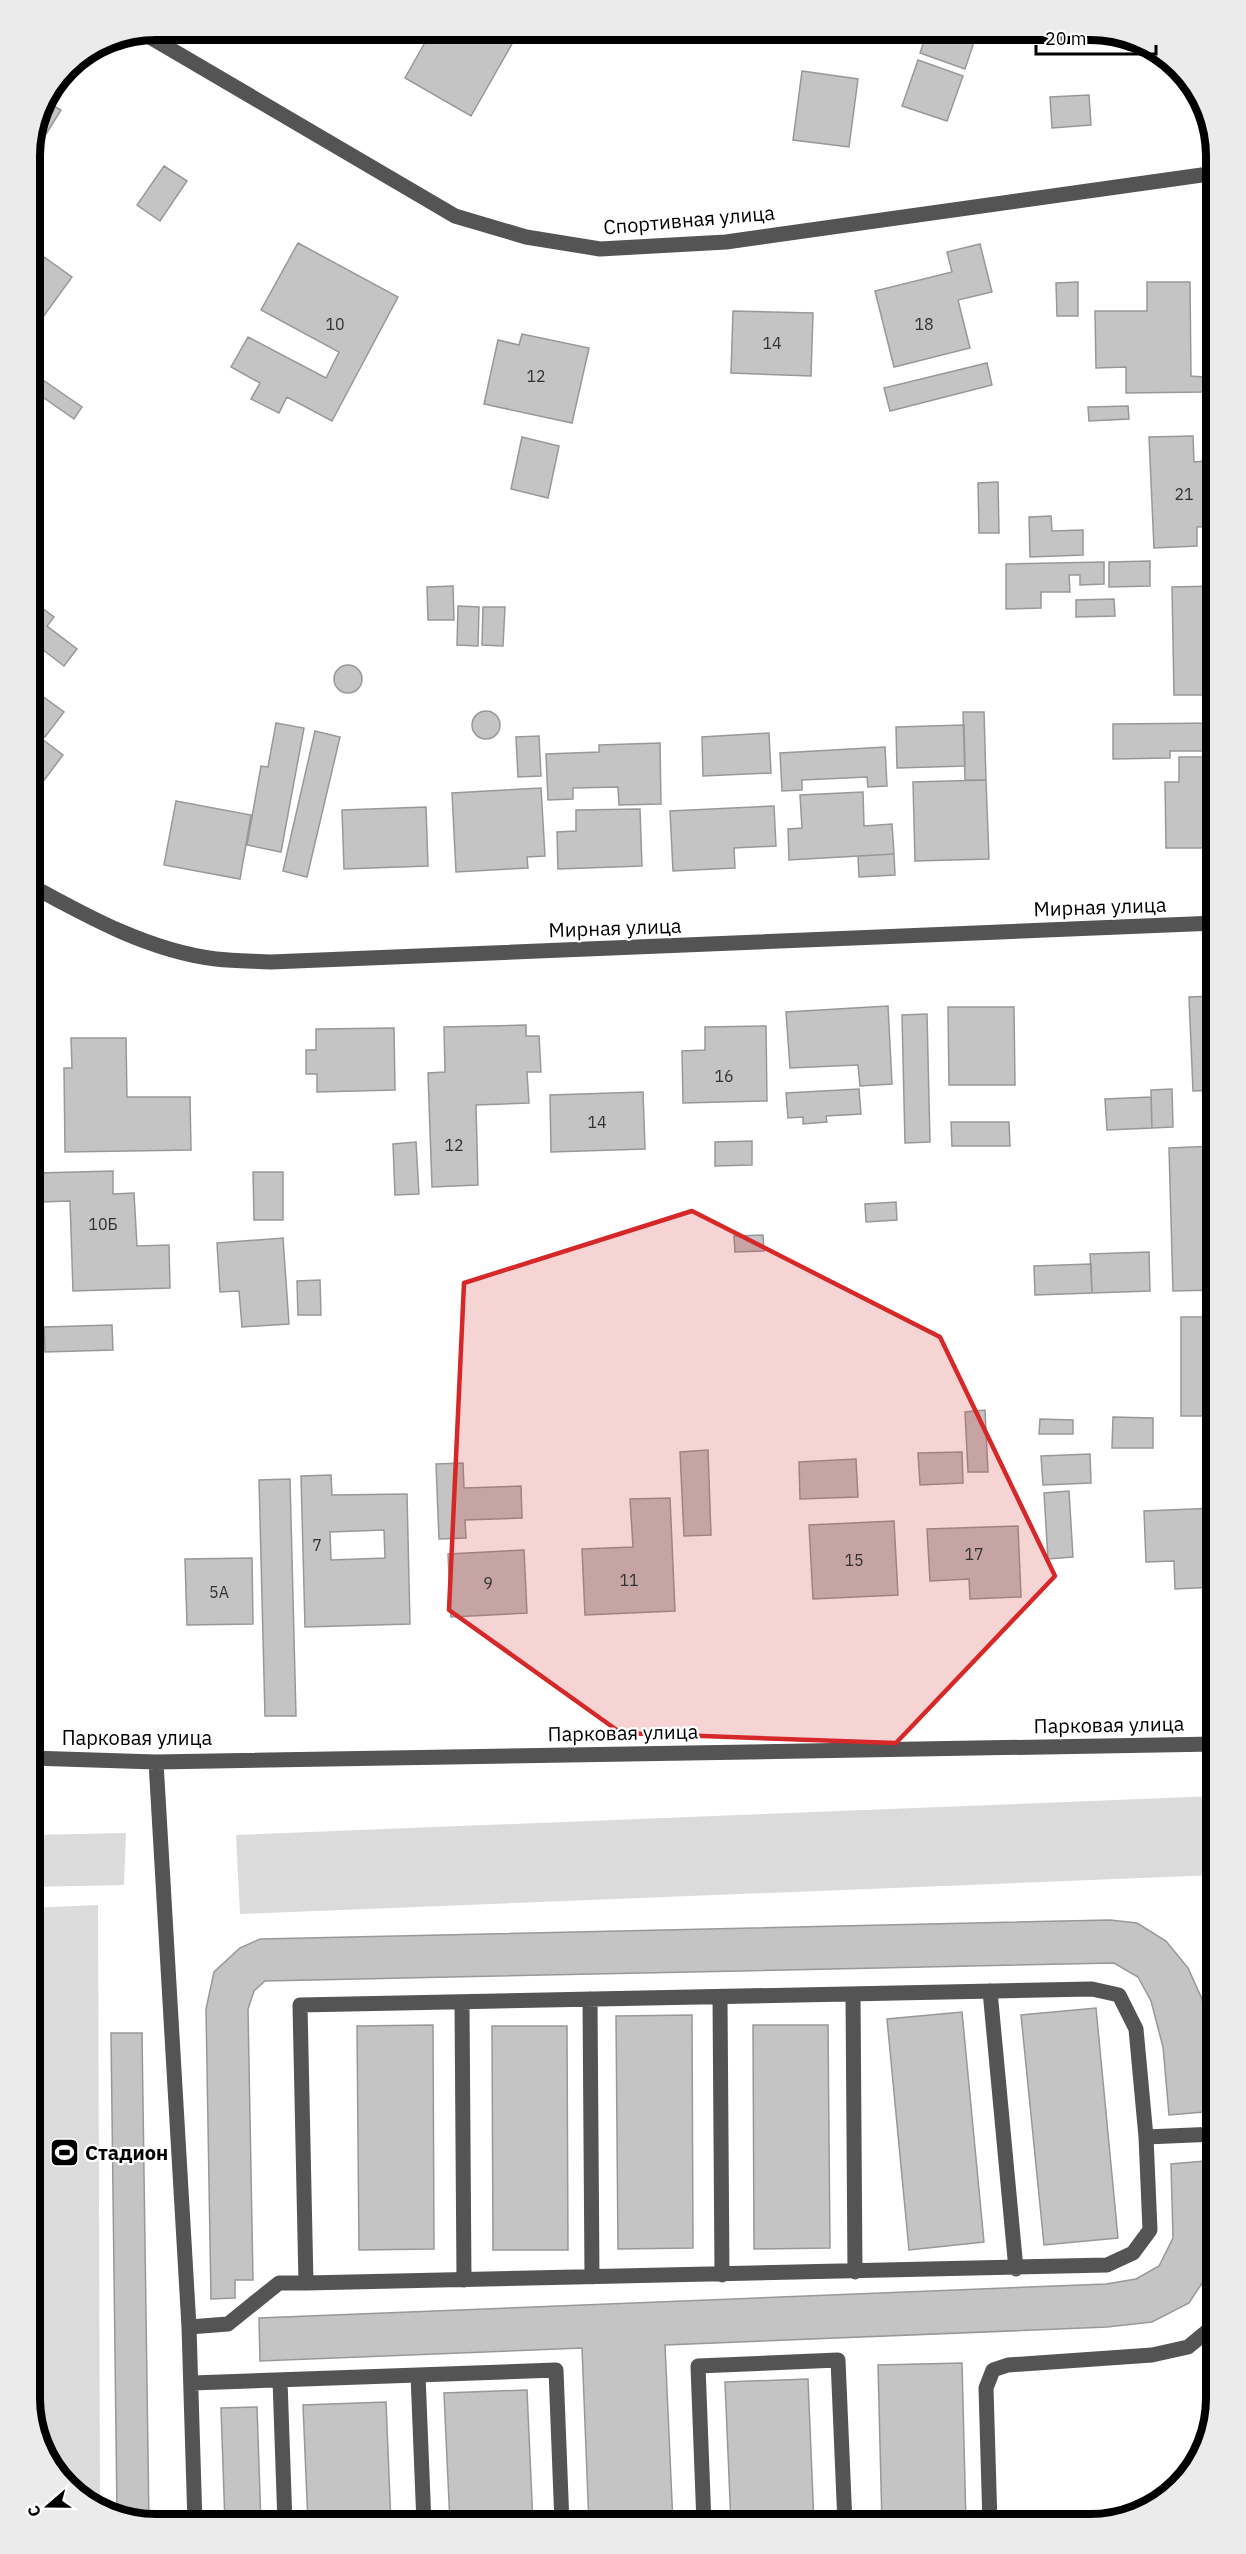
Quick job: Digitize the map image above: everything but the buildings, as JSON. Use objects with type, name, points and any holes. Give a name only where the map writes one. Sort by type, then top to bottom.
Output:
[{"type":"street","name":"Спортивная улица","points":[[157,41],[455,216],[526,237],[600,249],[726,242],[1206,174]]},
{"type":"street","name":"Мирная улица","points":[[41,891],[78,911],[150,943],[215,959],[271,962],[1206,923]]},
{"type":"street","name":"Парковая улица","points":[[40,1758],[156,1762],[1206,1744]]},
{"type":"street","points":[[156,1762],[192,2383],[195,2513]]},
{"type":"street","points":[[189,2327],[228,2324],[279,2283],[306,2283],[464,2280],[722,2274],[1016,2269],[1107,2265],[1133,2253],[1150,2230],[1146,2137],[1136,2029],[1119,1995],[1092,1989],[300,2005],[306,2283]]},
{"type":"street","points":[[990,1991],[1016,2269]]},
{"type":"street","points":[[854,1994],[855,2272]]},
{"type":"street","points":[[720,1996],[722,2274]]},
{"type":"street","points":[[590,1999],[592,2277]]},
{"type":"street","points":[[462,2002],[464,2280]]},
{"type":"street","points":[[1146,2137],[1206,2134]]},
{"type":"street","points":[[990,2514],[986,2388],[993,2370],[1008,2365],[1152,2355],[1188,2347],[1206,2332]]},
{"type":"street","points":[[704,2514],[698,2366],[838,2360],[845,2514]]},
{"type":"street","points":[[192,2383],[556,2370],[562,2513]]},
{"type":"street","points":[[418,2375],[424,2513]]},
{"type":"street","points":[[280,2380],[285,2513]]},
{"type":"highlighted area","points":[[692,1211],[940,1337],[1055,1576],[896,1743],[621,1733],[449,1610],[464,1283]]},
{"type":"shaded area","points":[[1206,1796],[1206,1875],[240,1914],[236,1835]]},
{"type":"shaded area","points":[[126,1833],[124,1885],[40,1887],[40,1835]]},
{"type":"shaded area","name":"Стадион","points":[[98,1905],[100,2498],[80,2485],[78,2476],[72,2476],[56,2455],[44,2427],[40,2397],[40,1908]]},
{"type":"place","name":"Стадион","points":[[64,2153]]}]
